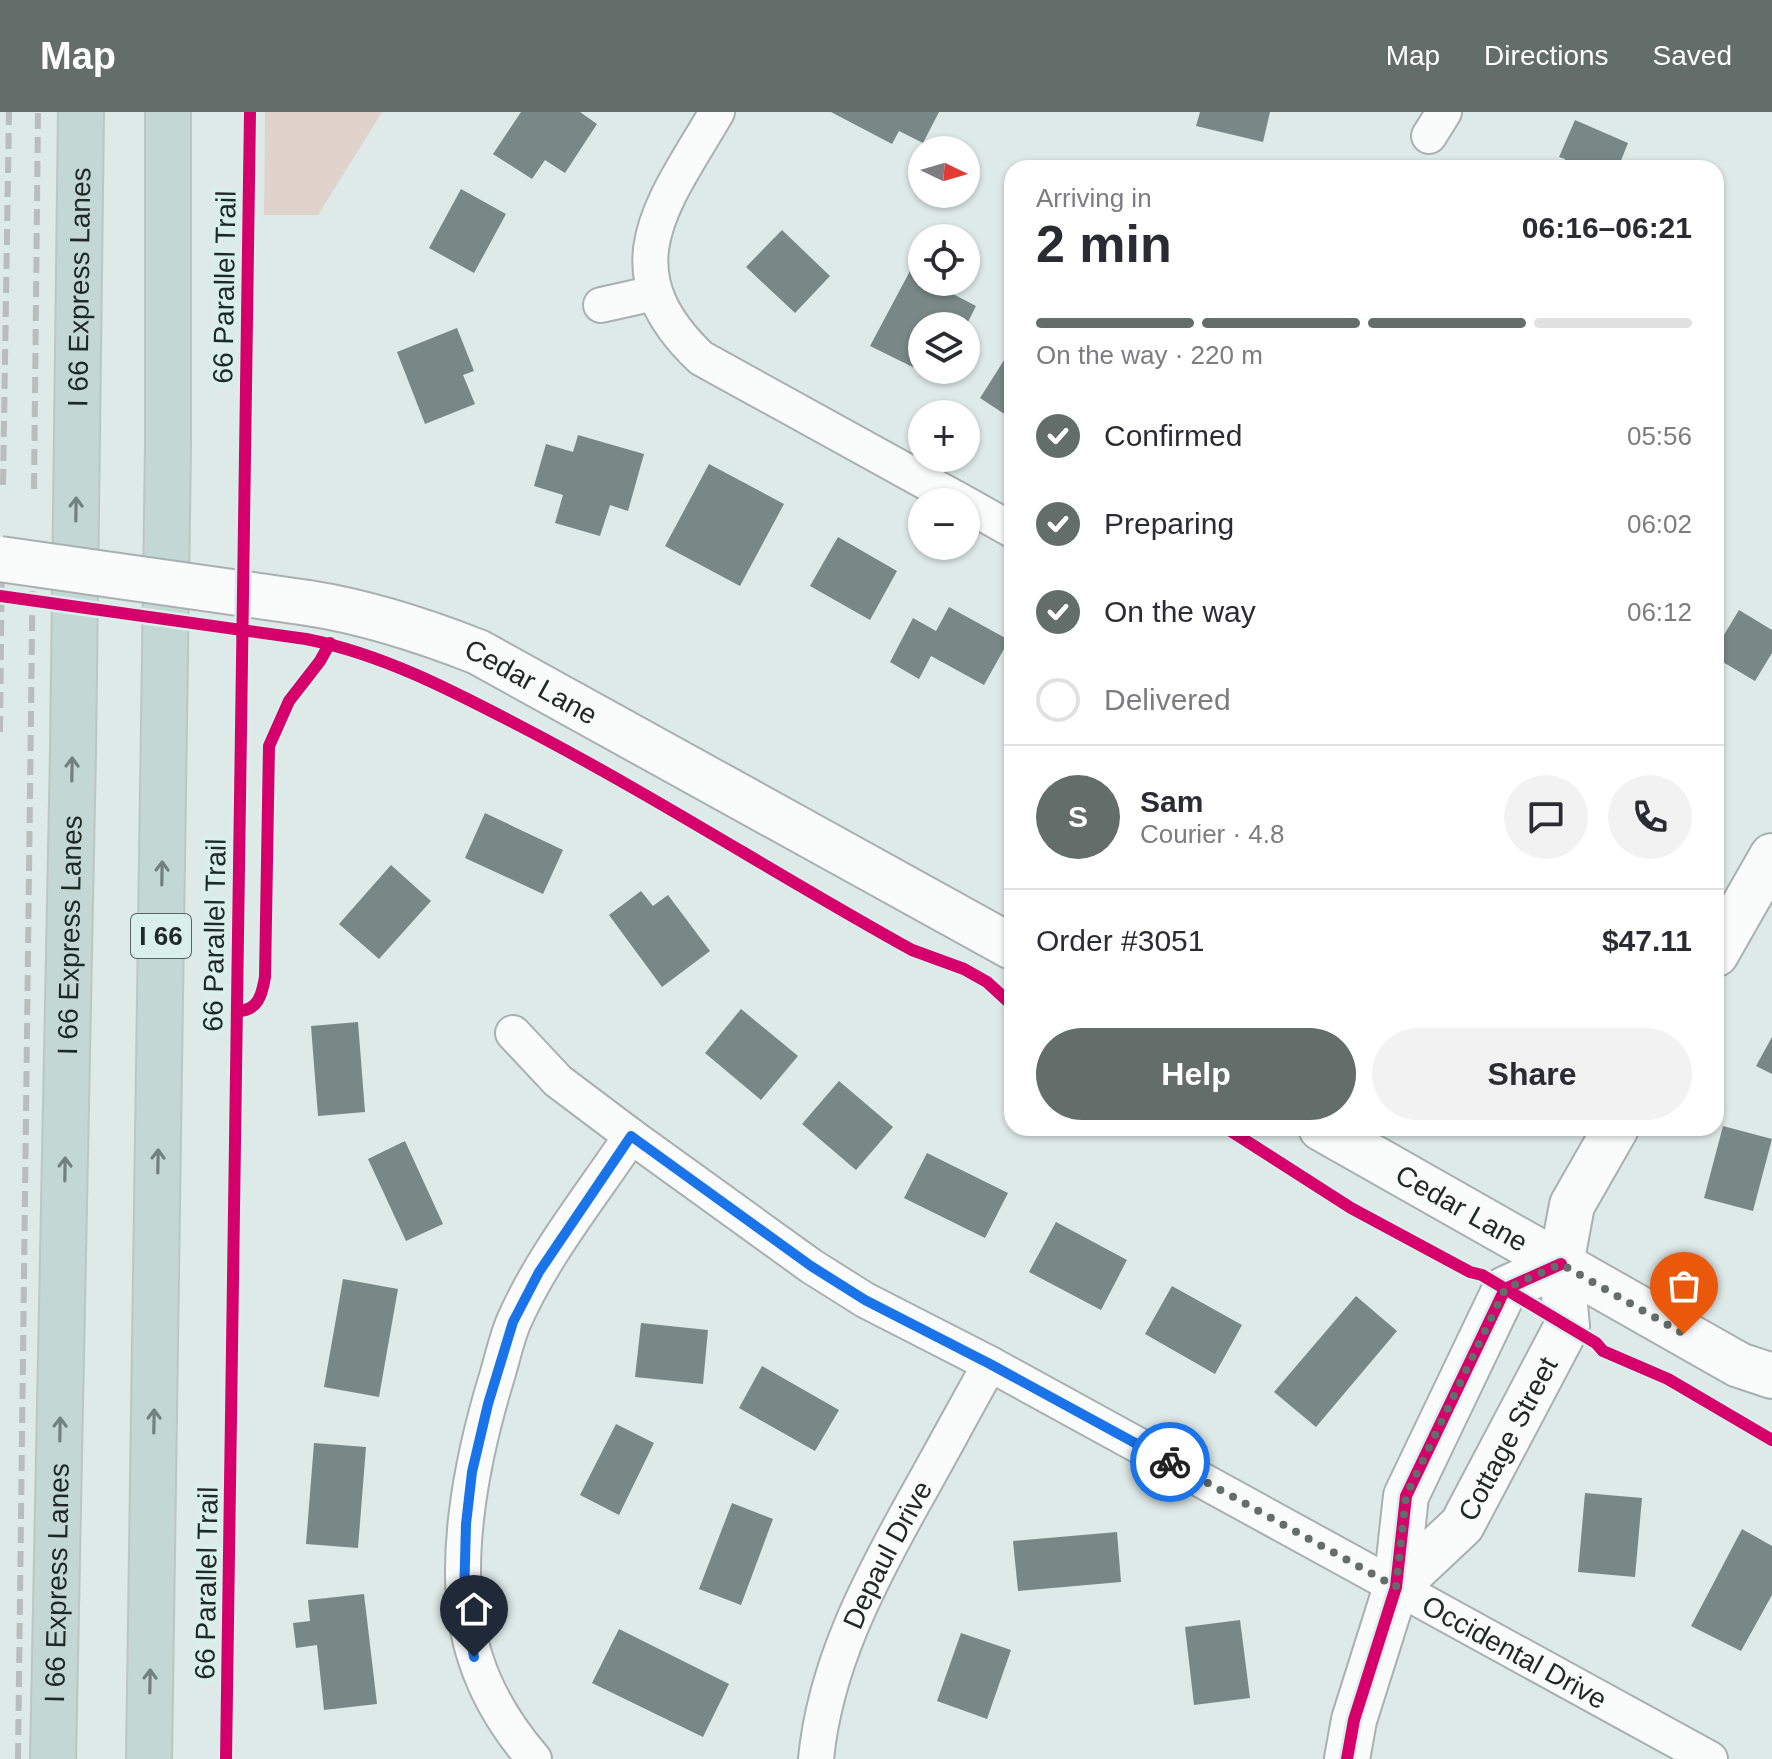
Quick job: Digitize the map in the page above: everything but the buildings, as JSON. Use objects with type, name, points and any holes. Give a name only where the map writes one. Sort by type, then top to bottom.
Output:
[{"type":"highway","name":"I 66 Express Lanes","points":[[53,1759],[81,112]]},
{"type":"highway","name":"I 66","points":[[149,1759],[168,446],[168,112]]},
{"type":"main road","name":"Cedar Lane","points":[[0,559],[354,610],[478,652],[1004,943]]},
{"type":"main road","points":[[1724,928],[1772,856]]},
{"type":"main road","name":"Cedar Lane","points":[[1335,1136],[1739,1365],[1772,1376]]},
{"type":"main road","points":[[1561,1264],[1572,1205],[1611,1136]]},
{"type":"main road","name":"Cottage Street","points":[[1347,1759],[1354,1720],[1396,1587],[1406,1496],[1505,1289],[1561,1264],[1567,1326],[1462,1525],[1396,1587]]},
{"type":"street","points":[[717,112],[659,213],[651,246],[651,277],[655,293],[676,334],[701,358],[937,488]]},
{"type":"street","points":[[601,305],[655,293]]},
{"type":"street","points":[[980,512],[1004,526]]},
{"type":"street","name":"Occidental Drive","points":[[513,1033],[558,1081],[811,1266],[865,1300],[990,1364],[1710,1759]]},
{"type":"street","points":[[534,1759],[511,1732],[485,1685],[474,1657],[464,1598],[466,1524],[472,1472],[488,1404],[513,1322],[539,1272],[631,1136]]},
{"type":"street","name":"Depaul Drive","points":[[816,1759],[818,1733],[846,1634],[872,1577],[990,1364]]},
{"type":"shaded area","points":[[265,112],[382,112],[318,215],[264,215]]},
{"type":"railway","points":[[3,485],[9,112]]},
{"type":"railway","points":[[34,489],[38,112]]},
{"type":"railway","points":[[0,732],[2,545]]},
{"type":"railway","points":[[18,1759],[33,551]]},
{"type":"cycle path","name":"66 Parallel Trail","points":[[226,1759],[250,112]]},
{"type":"cycle path","points":[[0,596],[306,639],[389,664],[468,699],[570,752],[912,950],[964,969],[987,982],[1004,998]]},
{"type":"cycle path","name":"66 Parallel Trail","points":[[237,1011],[254,1005],[265,977],[269,746],[289,701],[330,643]]},
{"type":"cycle path","points":[[1238,1136],[1351,1208],[1470,1272],[1482,1275],[1596,1343],[1603,1351],[1668,1379],[1772,1440]]},
{"type":"cycle path","points":[[1347,1759],[1354,1720],[1396,1587],[1406,1496],[1505,1289],[1561,1264]]},
{"type":"way so far","points":[[1170,1462],[1396,1587],[1406,1496],[1505,1289],[1561,1264],[1684,1334]]},
{"type":"route","points":[[474,1657],[464,1598],[466,1524],[472,1472],[488,1404],[513,1322],[539,1272],[631,1136],[811,1266],[865,1300],[1170,1462]]}]
